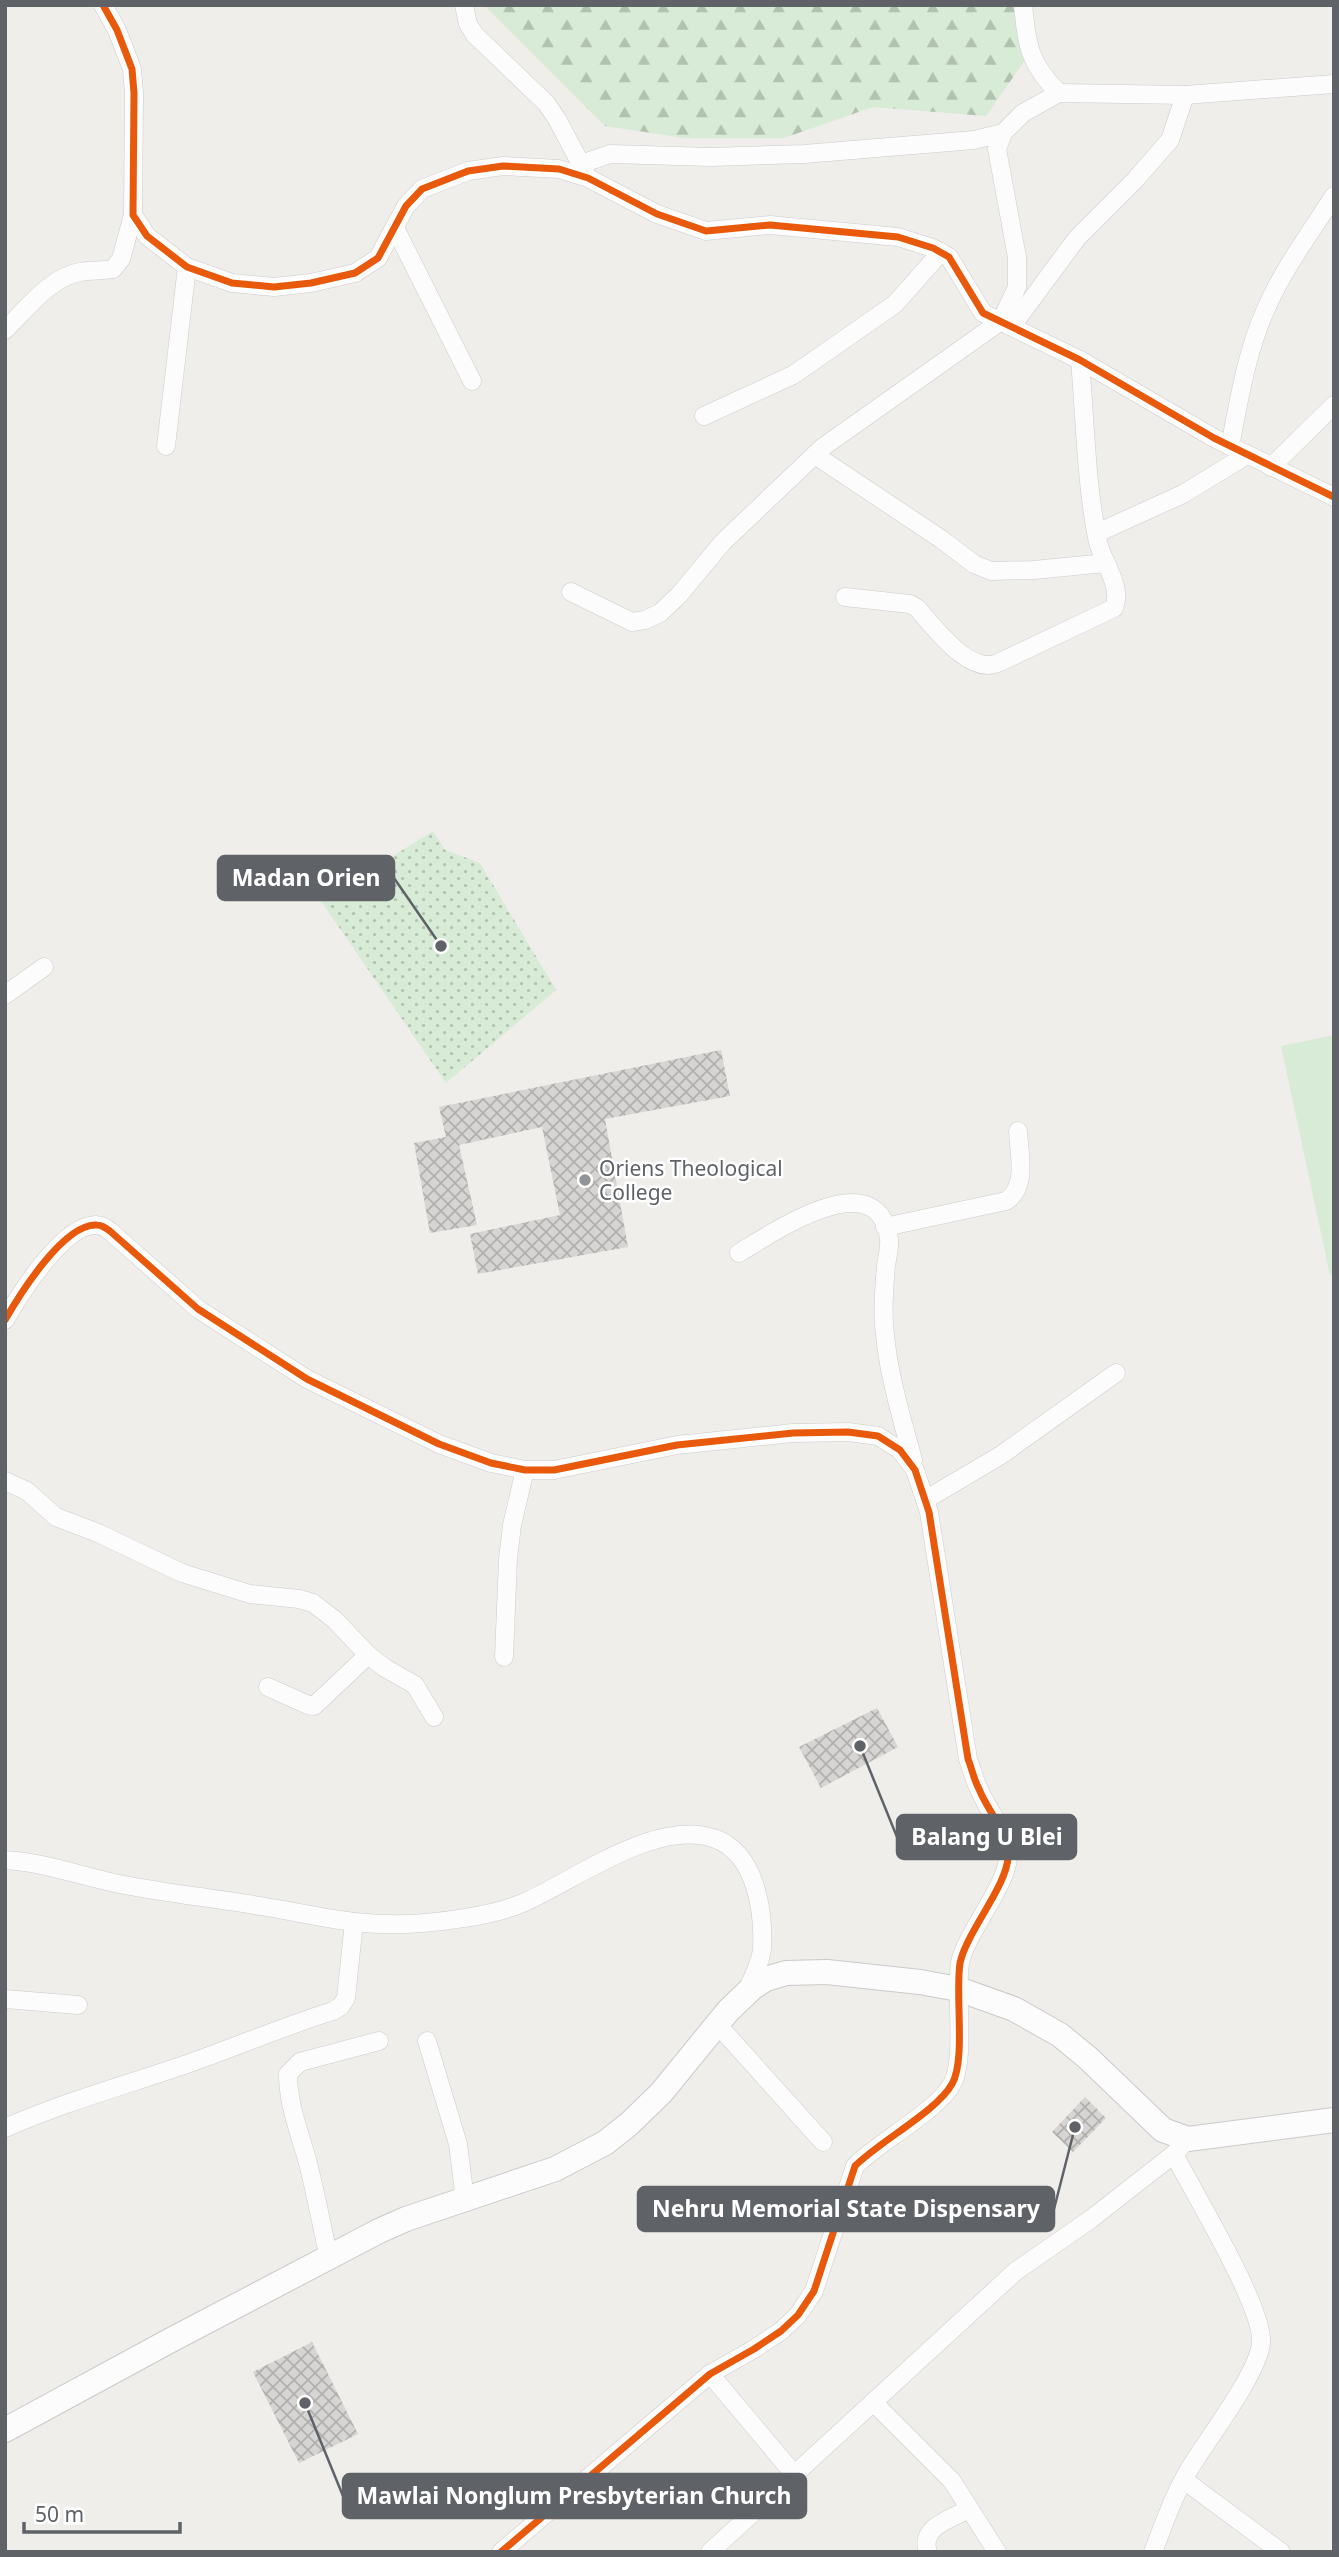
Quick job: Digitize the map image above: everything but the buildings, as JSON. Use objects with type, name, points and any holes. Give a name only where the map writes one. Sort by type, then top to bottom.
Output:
[{"type":"street","points":[[5,330],[56,281],[82,271],[100,272],[113,269],[121,259],[133,215],[134,93],[131,69],[117,30],[103,5]]},
{"type":"street","points":[[464,5],[468,24],[475,35],[546,103],[584,171]]},
{"type":"street","points":[[1023,5],[1027,41],[1034,62],[1041,75],[1059,93]]},
{"type":"street","points":[[1006,324],[1017,288],[1017,257],[997,149],[1003,133],[1023,113],[1059,93],[1185,95],[1334,84]]},
{"type":"street","points":[[571,592],[632,622],[660,613],[679,595],[723,542],[815,455],[1006,324],[1077,238],[1170,140],[1185,95]]},
{"type":"street","points":[[584,171],[611,154],[711,157],[804,154],[974,140],[1003,133]]},
{"type":"street","points":[[133,215],[146,236],[187,267],[232,283],[274,287],[311,283],[355,273],[378,258],[406,206],[422,189],[468,171],[503,166],[584,171],[657,214],[706,231],[770,225],[898,237],[949,257],[983,313],[1080,360],[1230,446],[1334,497]]},
{"type":"street","points":[[1230,446],[1254,338],[1265,310],[1286,271],[1334,196]]},
{"type":"street","points":[[395,229],[472,381]]},
{"type":"street","points":[[704,416],[793,375],[819,358],[895,304],[941,252]]},
{"type":"street","points":[[166,446],[187,267]]},
{"type":"street","points":[[845,597],[910,604],[962,655],[985,666],[992,666],[1114,608],[1117,594],[1097,533],[1080,360]]},
{"type":"street","points":[[1271,467],[1334,405]]},
{"type":"street","points":[[815,455],[974,564],[991,570],[1034,570],[1106,563]]},
{"type":"street","points":[[1097,533],[1183,494],[1247,455]]},
{"type":"street","points":[[5,995],[44,967]]},
{"type":"street","points":[[885,1227],[1006,1202],[1013,1197],[1020,1178],[1018,1132]]},
{"type":"street","points":[[501,2552],[710,2374],[781,2331],[798,2315],[814,2291],[855,2165],[937,2102],[952,2084],[960,2066],[958,1989],[961,1960],[1009,1857],[1003,1837],[978,1789],[968,1759],[938,1561],[884,1335],[889,1240],[885,1227],[871,1207],[838,1204],[797,1218],[739,1253]]},
{"type":"street","points":[[5,1320],[25,1285],[65,1241],[82,1227],[103,1226],[198,1309],[307,1379],[439,1444],[491,1463],[525,1470],[554,1470],[703,1442],[793,1433],[848,1432],[878,1436],[900,1450],[915,1470]]},
{"type":"street","points":[[925,1500],[1001,1455],[1116,1373]]},
{"type":"street","points":[[504,1657],[509,1548],[525,1470]]},
{"type":"street","points":[[9,1488],[27,1491],[55,1517],[98,1533],[183,1573],[250,1594],[313,1603],[335,1620],[368,1655],[415,1685],[434,1717]]},
{"type":"street","points":[[268,1687],[314,1706],[368,1655]]},
{"type":"street","points":[[5,1860],[36,1864],[122,1884],[354,1922],[448,1921],[482,1916],[524,1903],[622,1852],[662,1838],[694,1834],[717,1839],[734,1849],[747,1866],[756,1891],[762,1951],[746,1994]]},
{"type":"street","points":[[5,2128],[45,2110],[189,2063],[243,2041],[333,2011],[341,2006],[346,1998],[354,1922]]},
{"type":"street","points":[[5,2430],[171,2340],[406,2219],[555,2169],[605,2143],[660,2093],[718,2024],[746,1994],[766,1979],[786,1973],[827,1972],[878,1976],[958,1989],[1014,2009],[1060,2035],[1097,2066],[1181,2147],[1246,2291],[1259,2324],[1261,2343],[1255,2365],[1184,2480],[1153,2552]]},
{"type":"street","points":[[5,1998],[78,2005]]},
{"type":"street","points":[[718,2024],[823,2142]]},
{"type":"street","points":[[329,2258],[308,2164],[294,2119],[288,2074],[300,2062],[379,2041]]},
{"type":"street","points":[[427,2041],[458,2144],[465,2200]]},
{"type":"street","points":[[710,2552],[1016,2271],[1091,2219],[1181,2147],[1334,2120]]},
{"type":"street","points":[[710,2374],[794,2474]]},
{"type":"street","points":[[873,2402],[952,2481],[997,2552]]},
{"type":"street","points":[[1184,2480],[1281,2552]]},
{"type":"street","points":[[928,2552],[925,2541],[929,2531],[969,2509]]},
{"type":"green space","points":[[484,5],[1026,5],[1030,53],[986,116],[873,107],[784,138],[684,138],[605,126]]},
{"type":"green space","points":[[433,831],[445,850],[480,863],[556,990],[446,1083],[321,901]]},
{"type":"green space","points":[[1334,1035],[1334,1274],[1330,1275],[1281,1046]]},
{"type":"cycle path","points":[[103,5],[117,30],[132,69],[133,215],[147,236],[187,267],[232,283],[274,287],[311,283],[355,273],[378,258],[406,206],[422,189],[468,171],[503,166],[559,169],[588,178],[657,214],[706,231],[770,225],[898,237],[933,248],[949,257],[983,313],[1080,360],[1214,438],[1334,497]]},
{"type":"cycle path","points":[[5,1320],[32,1278],[57,1247],[84,1227],[99,1225],[111,1232],[198,1309],[307,1379],[439,1444],[491,1463],[525,1470],[554,1470],[677,1445],[793,1433],[848,1432],[878,1436],[900,1450],[915,1470],[929,1512],[968,1759],[977,1786],[1005,1839],[1008,1857],[1001,1882],[970,1938],[960,1963],[959,2044],[952,2084],[934,2105],[855,2166],[814,2291],[798,2315],[781,2331],[710,2374],[501,2552]]},
{"type":"place","name":"Madan Orien","points":[[441,946]]},
{"type":"place","name":"Oriens Theological College","points":[[585,1180]]},
{"type":"place","name":"Balang U Blei","points":[[860,1746]]},
{"type":"place","name":"Nehru Memorial State Dispensary","points":[[1075,2127]]},
{"type":"place","name":"Mawlai Nonglum Presbyterian Church","points":[[305,2403]]}]
